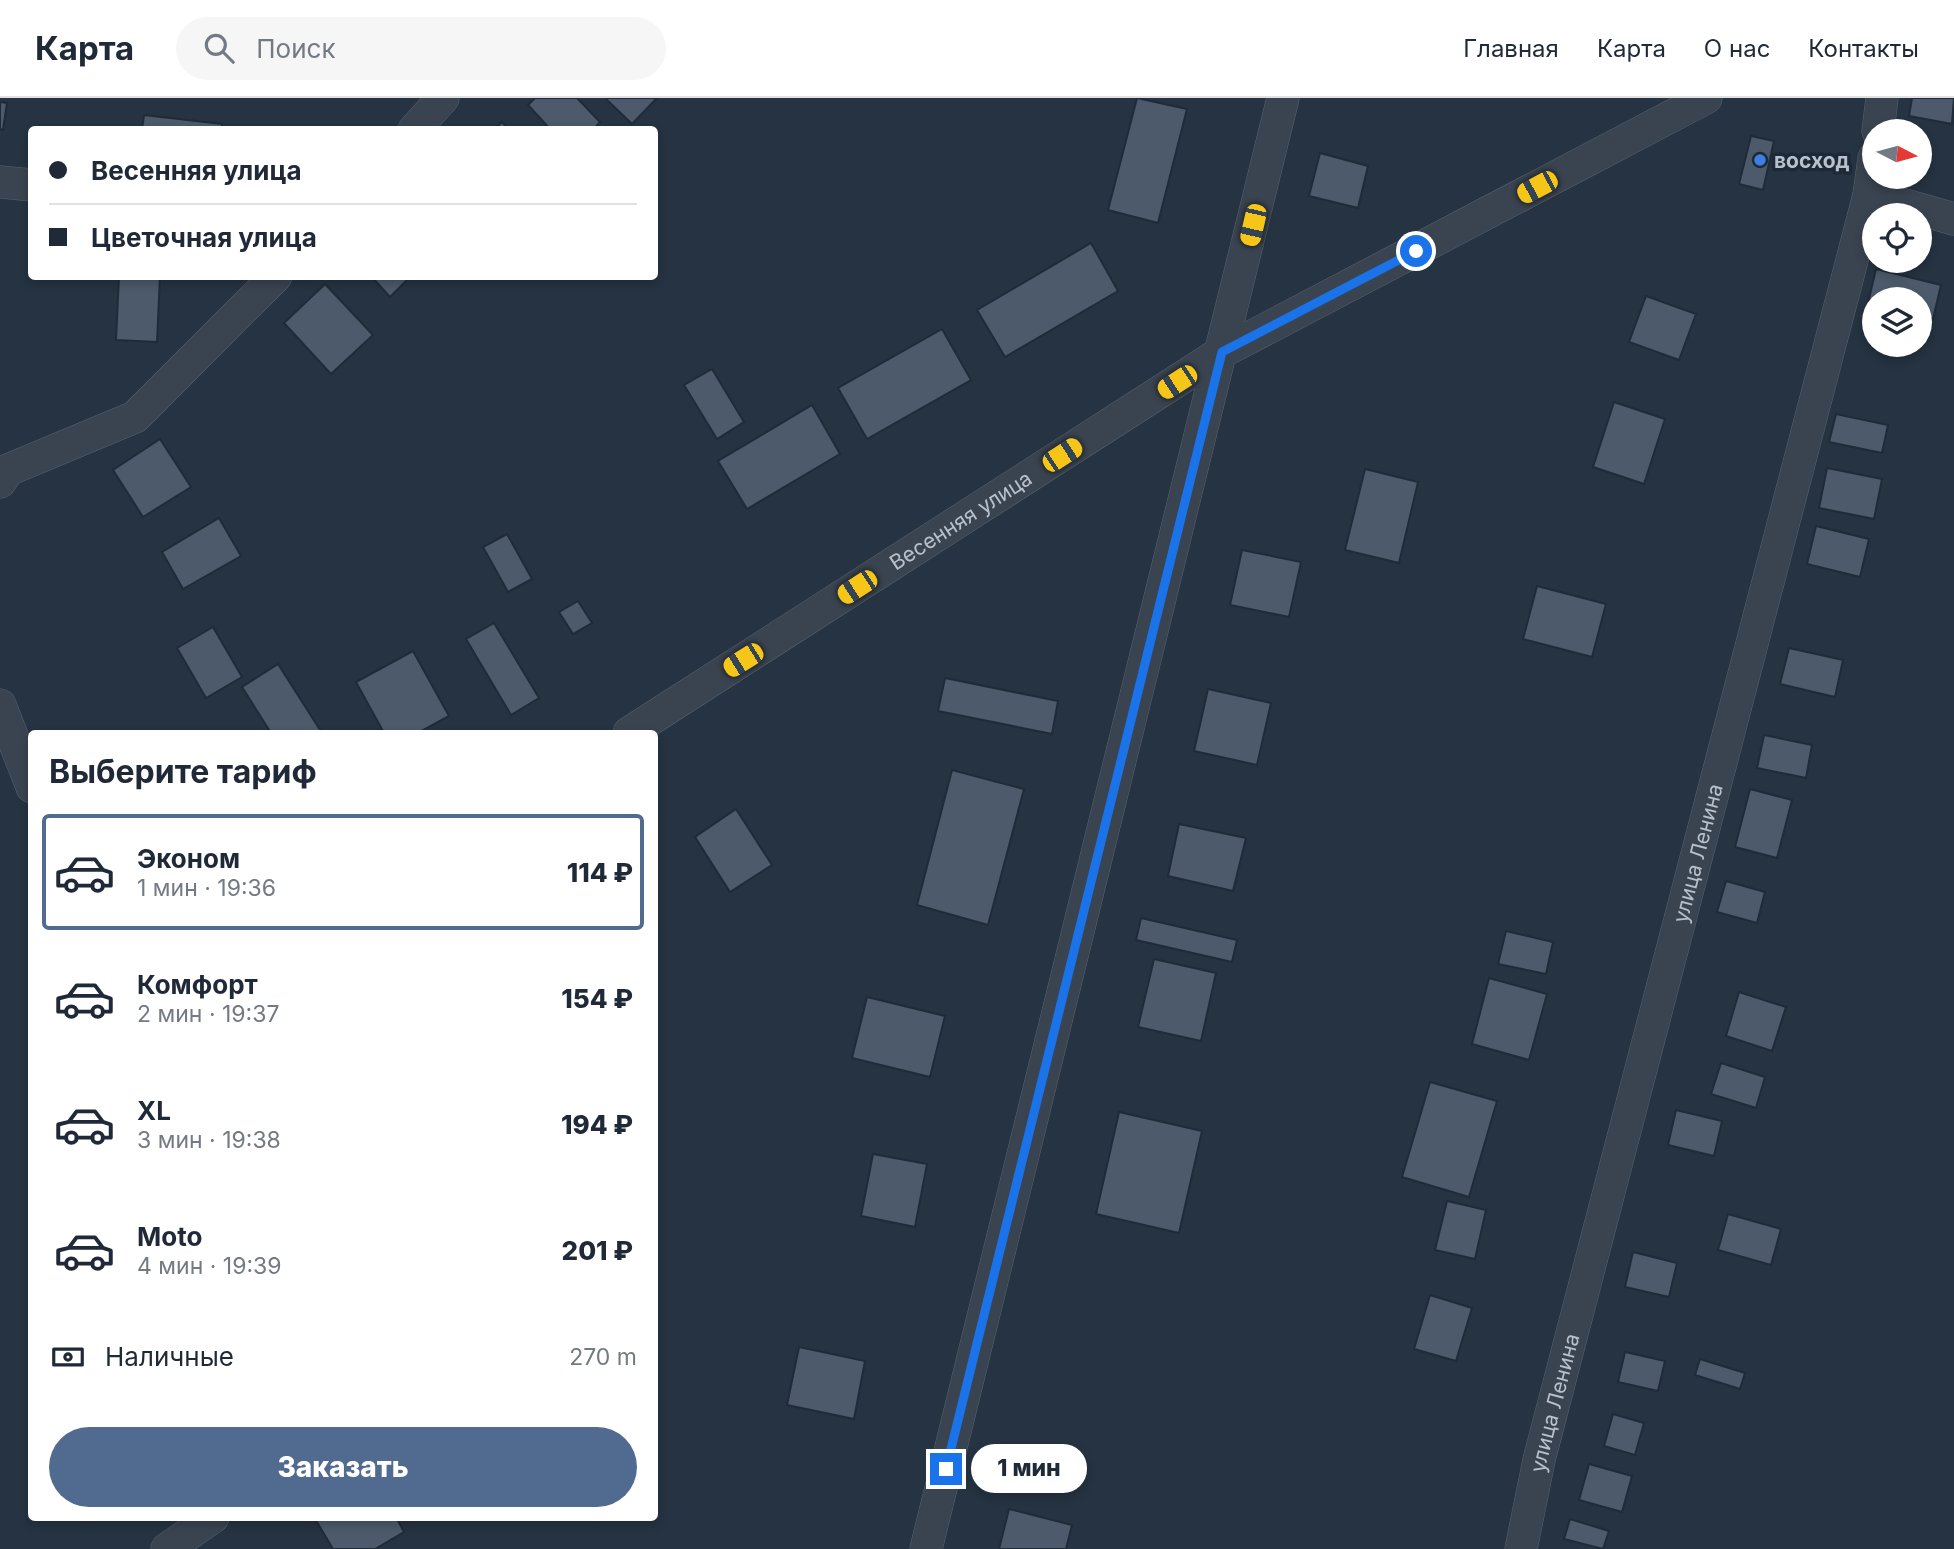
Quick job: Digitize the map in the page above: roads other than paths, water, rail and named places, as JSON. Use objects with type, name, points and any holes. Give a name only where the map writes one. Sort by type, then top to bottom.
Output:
[{"type":"street","points":[[418,126],[443,98]]},
{"type":"street","points":[[926,1549],[1283,98]]},
{"type":"street","name":"Весенняя улица","points":[[634,730],[1222,352],[1706,98]]},
{"type":"street","points":[[1879,119],[1882,98]]},
{"type":"street","points":[[0,182],[28,185]]},
{"type":"street","name":"улица Ленина","points":[[1521,1549],[1539,1460],[1870,189]]},
{"type":"street","points":[[1869,195],[1954,219]]},
{"type":"street","points":[[0,482],[8,470],[135,417],[272,280]]},
{"type":"street","points":[[0,705],[28,777]]},
{"type":"street","points":[[167,1549],[207,1521]]},
{"type":"place","name":"восход","points":[[1760,160]]}]
